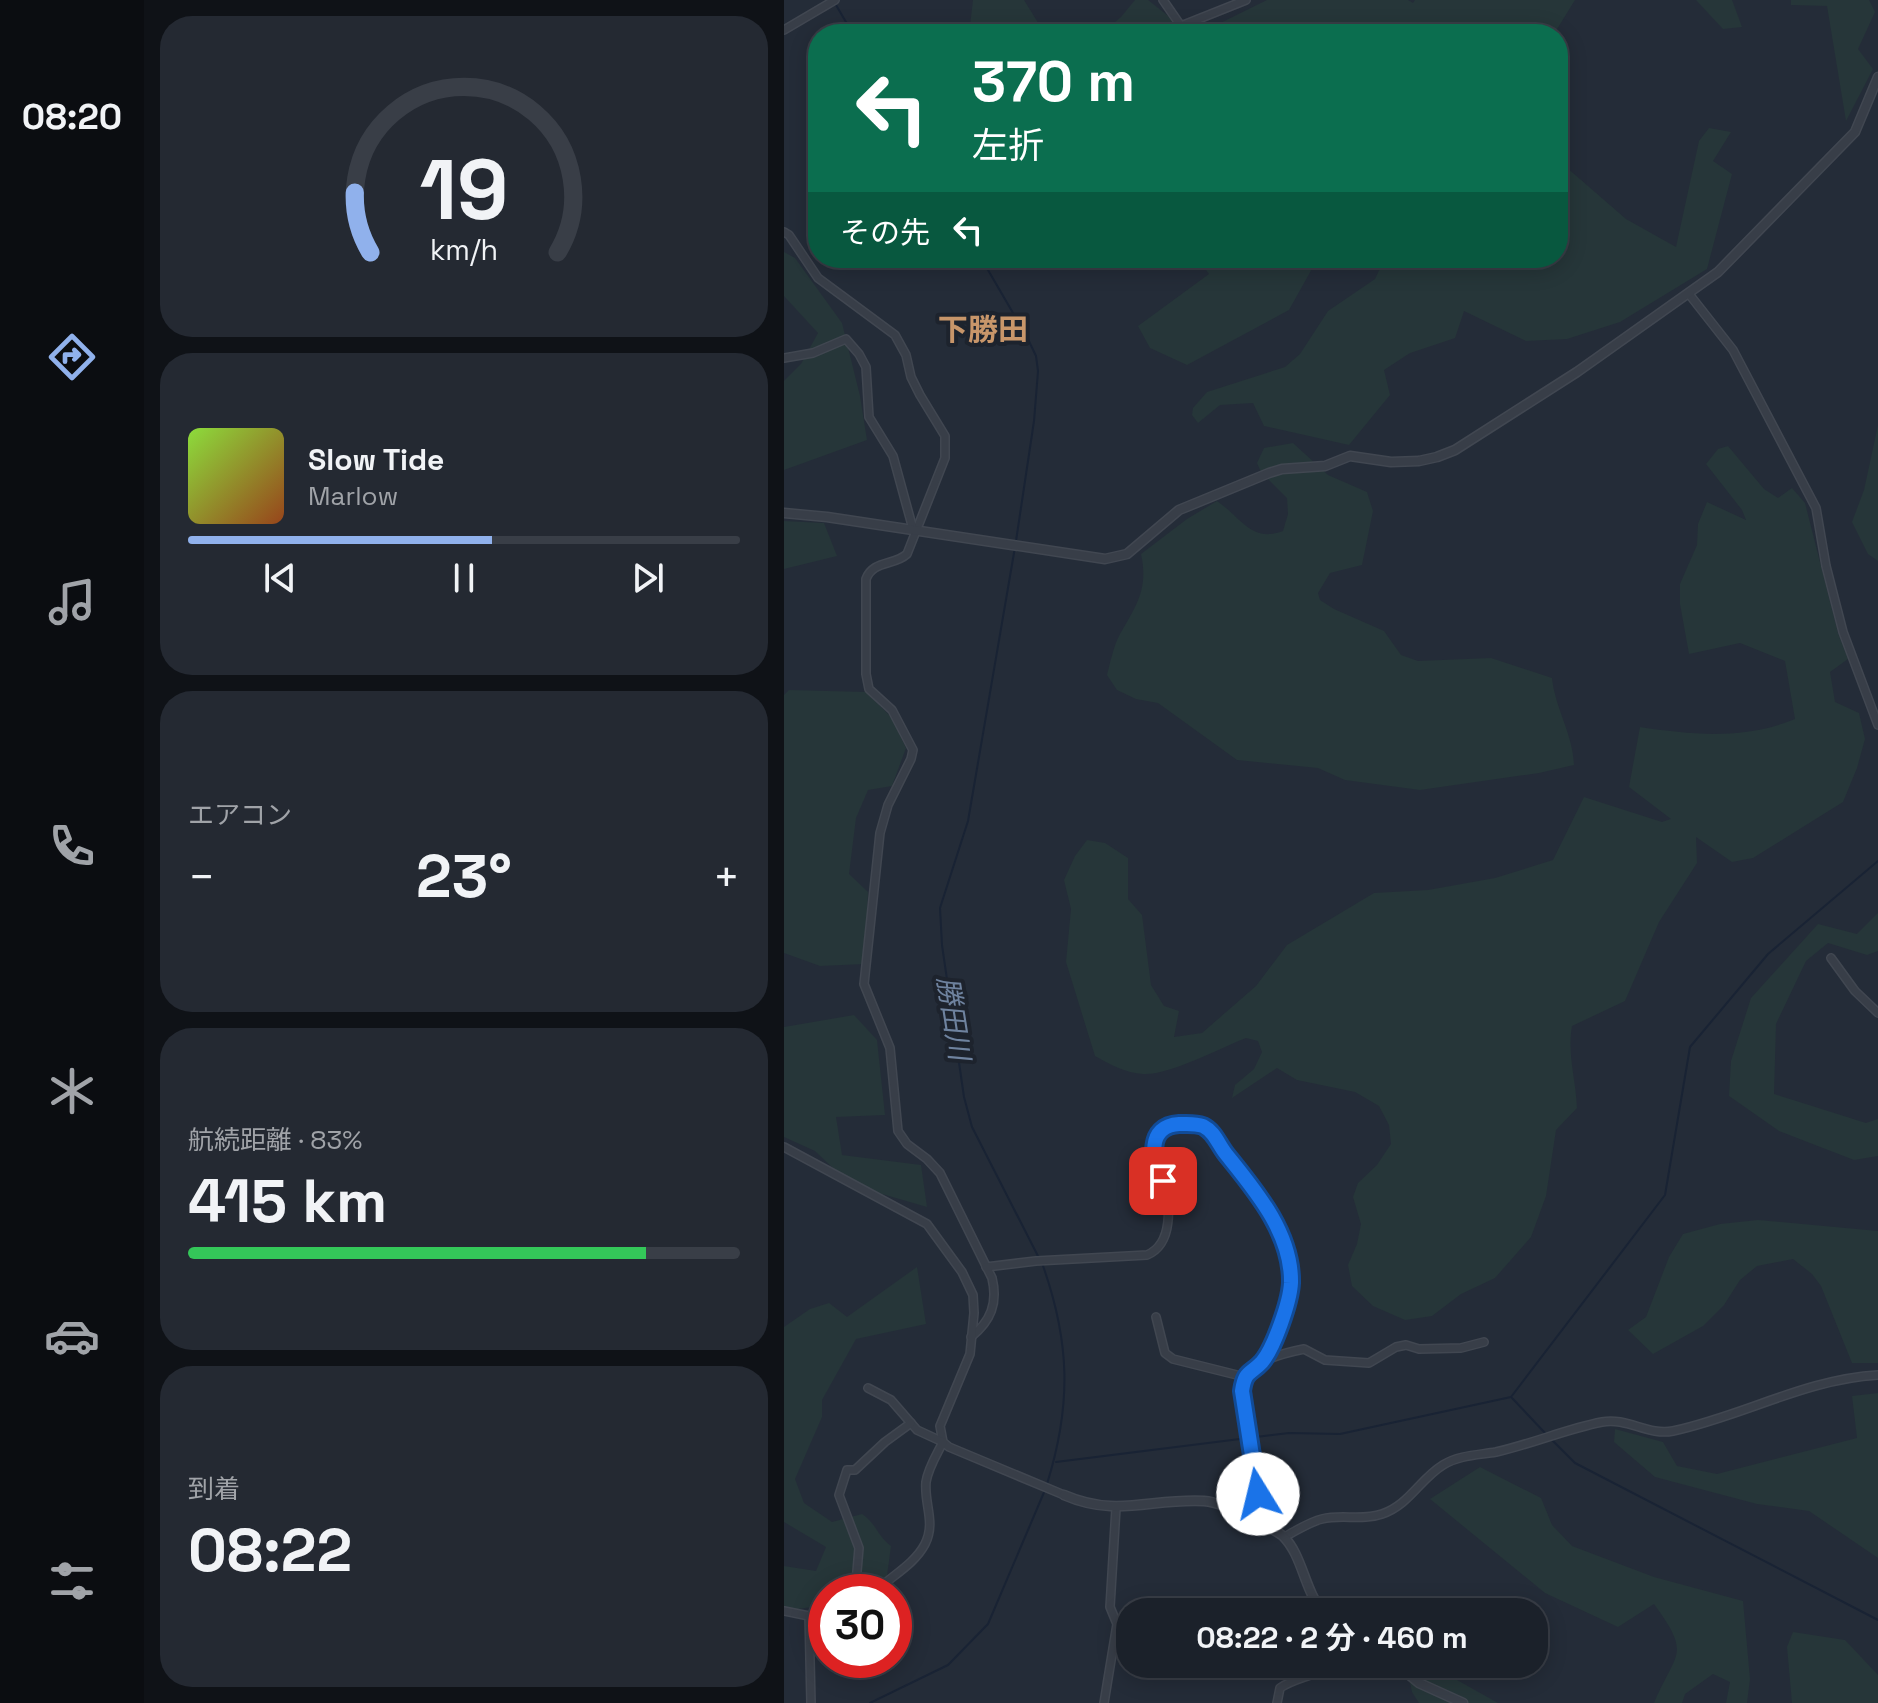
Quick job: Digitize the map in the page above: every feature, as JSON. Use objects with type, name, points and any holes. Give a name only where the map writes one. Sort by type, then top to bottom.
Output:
[{"type":"street","points":[[784,30],[835,0]]},
{"type":"street","points":[[1163,0],[1180,24]]},
{"type":"street","points":[[1186,24],[1246,0]]},
{"type":"street","points":[[784,513],[814,515],[1094,559],[1116,558],[1137,547],[1179,510],[1269,473],[1325,466],[1350,456],[1391,462],[1419,461],[1455,450],[1577,372],[1718,272],[1855,132],[1878,77]]},
{"type":"street","points":[[784,232],[808,263]]},
{"type":"street","points":[[811,268],[818,278],[895,335],[906,355],[911,377],[945,436],[945,458],[907,554],[902,559],[877,566],[866,579],[866,674],[869,689],[892,710],[913,750],[888,805],[880,833],[864,984],[890,1048],[898,1131],[907,1144],[940,1173],[995,1291],[991,1316],[971,1337]]},
{"type":"street","points":[[1689,294],[1733,350],[1816,508],[1826,566],[1843,632],[1878,725]]},
{"type":"street","points":[[784,358],[813,353],[846,339],[859,354],[866,367],[869,417],[893,456],[915,530]]},
{"type":"street","points":[[1831,958],[1855,991],[1878,1013]]},
{"type":"street","points":[[986,1267],[1147,1255],[1155,1251],[1166,1231],[1168,1218],[1167,1197],[1152,1154],[1155,1139],[1160,1131],[1171,1125],[1192,1123],[1204,1127],[1214,1134],[1277,1224],[1289,1260],[1291,1278],[1287,1312],[1262,1363]]},
{"type":"street","points":[[784,1147],[927,1224],[962,1272],[973,1295],[970,1354],[940,1426],[943,1442],[926,1485],[931,1518],[925,1545],[912,1562],[896,1574]]},
{"type":"street","points":[[1156,1317],[1162,1348],[1173,1359],[1245,1377]]},
{"type":"street","points":[[1248,1518],[1256,1506],[1258,1494],[1242,1391],[1249,1371],[1262,1363],[1304,1349],[1325,1360],[1369,1363],[1396,1347],[1406,1345],[1419,1349],[1461,1348],[1484,1342]]},
{"type":"street","points":[[1284,1537],[1322,1519],[1366,1518],[1384,1514],[1409,1498],[1444,1464],[1461,1458],[1604,1421],[1669,1432],[1831,1381],[1878,1375]]},
{"type":"street","points":[[868,1388],[891,1400],[917,1430],[949,1447],[1084,1504],[1116,1508],[1203,1501],[1217,1503],[1275,1530],[1292,1548],[1314,1598]]},
{"type":"street","points":[[857,1574],[859,1548],[839,1495],[847,1470],[860,1467],[885,1442],[911,1423]]},
{"type":"street","points":[[1104,1703],[1117,1624],[1110,1607],[1116,1508]]},
{"type":"street","points":[[784,1611],[808,1616]]},
{"type":"street","points":[[810,1678],[811,1703]]},
{"type":"street","points":[[1277,1703],[1280,1688],[1303,1678]]},
{"type":"street","points":[[1413,1678],[1463,1703]]},
{"type":"shaded area","points":[[973,0],[1024,0],[1039,24],[970,24]]},
{"type":"shaded area","points":[[1135,0],[1148,0],[1178,24],[1113,24]]},
{"type":"shaded area","points":[[1267,0],[1408,0],[1413,3],[1415,0],[1575,0],[1560,24],[1218,24]]},
{"type":"shaded area","points":[[1696,0],[1732,0],[1742,27],[1723,29]]},
{"type":"shaded area","points":[[1791,0],[1869,0],[1875,12],[1858,49],[1873,69],[1846,121],[1827,6],[1791,5]]},
{"type":"shaded area","points":[[1709,128],[1731,132],[1713,161],[1732,174],[1707,269],[1620,322],[1567,339],[1526,341],[1464,311],[1455,338],[1410,353],[1384,370],[1390,395],[1349,445],[1264,426],[1253,403],[1220,405],[1198,423],[1192,415],[1193,408],[1207,392],[1285,367],[1300,354],[1328,311],[1375,279],[1380,268],[1568,268],[1568,169],[1626,219],[1676,247],[1699,141]]},
{"type":"shaded area","points":[[784,252],[795,258],[842,323],[867,440],[784,470],[784,381],[801,364],[818,333],[784,296]]},
{"type":"shaded area","points":[[1204,268],[1312,268],[1289,310],[1187,365],[1150,348],[1138,326],[1209,274]]},
{"type":"shaded area","points":[[1878,425],[1878,561],[1868,554],[1852,522],[1864,490]]},
{"type":"shaded area","points":[[1293,443],[1328,475],[1367,492],[1373,511],[1362,565],[1330,573],[1318,593],[1320,600],[1384,631],[1401,655],[1418,661],[1491,658],[1552,678],[1571,743],[1574,765],[1420,790],[1345,780],[1318,768],[1237,760],[1158,703],[1136,699],[1117,690],[1107,675],[1116,642],[1142,589],[1141,554],[1217,501],[1255,531],[1272,534],[1283,531],[1288,514],[1287,498],[1261,472],[1257,463],[1264,448]]},
{"type":"shaded area","points":[[1728,446],[1764,489],[1778,498],[1792,488],[1805,503],[1838,633],[1848,659],[1830,672],[1835,702],[1859,713],[1865,739],[1857,768],[1843,802],[1753,858],[1732,862],[1696,837],[1697,863],[1659,922],[1625,1001],[1572,1026],[1571,1057],[1577,1108],[1556,1130],[1546,1196],[1531,1237],[1495,1278],[1461,1294],[1432,1316],[1405,1320],[1373,1306],[1352,1286],[1348,1265],[1361,1224],[1353,1197],[1358,1183],[1377,1165],[1391,1144],[1389,1125],[1379,1106],[1355,1092],[1297,1080],[1277,1068],[1232,1098],[1235,1085],[1254,1069],[1262,1052],[1258,1041],[1246,1038],[1180,1066],[1154,1073],[1130,1072],[1095,1056],[1066,962],[1071,909],[1064,880],[1075,856],[1087,840],[1105,843],[1128,858],[1128,899],[1142,915],[1151,985],[1164,1006],[1179,1011],[1174,1037],[1202,1033],[1256,986],[1287,945],[1374,893],[1428,890],[1495,878],[1553,860],[1584,797],[1662,822],[1671,819],[1629,787],[1640,727],[1679,732],[1738,733],[1795,719],[1785,661],[1740,643],[1689,654],[1680,604],[1680,584],[1697,545],[1698,524],[1707,502],[1746,520],[1742,510],[1706,464],[1718,449]]},
{"type":"shaded area","points":[[784,521],[824,523],[837,556],[784,569]]},
{"type":"shaded area","points":[[789,690],[866,692],[891,717],[906,748],[892,786],[868,790],[856,818],[849,874],[868,892],[865,964],[820,966],[784,953],[784,695]]},
{"type":"shaded area","points":[[1878,913],[1878,951],[1867,955],[1828,943],[1806,961],[1776,1024],[1774,1094],[1866,1123],[1878,1119],[1878,1156],[1854,1160],[1779,1131],[1729,1096],[1731,1061],[1751,998],[1818,924],[1857,934]]},
{"type":"shaded area","points":[[854,1015],[877,1040],[885,1115],[836,1117],[842,1155],[921,1165],[927,1207],[851,1185],[815,1151],[784,1137],[784,1027]]},
{"type":"shaded area","points":[[1758,1220],[1878,1231],[1878,1363],[1852,1363],[1821,1286],[1793,1259],[1757,1266],[1740,1280],[1724,1305],[1703,1326],[1653,1354],[1628,1330],[1646,1317],[1669,1257],[1683,1234],[1720,1224]]},
{"type":"shaded area","points":[[917,1267],[926,1324],[856,1339],[822,1400],[822,1417],[795,1479],[804,1503],[832,1522],[862,1514],[871,1522],[891,1546],[887,1574],[808,1574],[808,1608],[784,1611],[784,1566],[816,1571],[826,1547],[784,1522],[784,1327],[810,1309],[829,1303],[847,1317]]},
{"type":"shaded area","points":[[1878,1393],[1878,1558],[1809,1511],[1757,1504],[1655,1477],[1614,1442],[1615,1429],[1663,1442],[1677,1466],[1717,1474],[1857,1438],[1852,1396]]},
{"type":"shaded area","points":[[1480,1467],[1541,1498],[1552,1525],[1572,1546],[1654,1577],[1743,1601],[1750,1679],[1747,1703],[1726,1703],[1730,1682],[1713,1674],[1685,1694],[1682,1703],[1654,1703],[1674,1663],[1676,1644],[1654,1604],[1618,1627],[1545,1593],[1430,1499]]},
{"type":"shaded area","points":[[1793,1632],[1845,1640],[1878,1675],[1878,1703],[1792,1703],[1787,1647]]},
{"type":"shaded area","points":[[1413,1678],[1449,1678],[1498,1703],[1419,1703],[1410,1682]]},
{"type":"waterway","name":"勝田川","points":[[836,5],[847,24]]},
{"type":"waterway","name":"勝田川","points":[[987,268],[1027,337],[1036,356],[1038,371],[1034,421],[1016,541]]},
{"type":"waterway","name":"勝田川","points":[[1015,547],[968,821],[940,908],[942,945],[964,1097],[972,1127],[1039,1258]]},
{"type":"waterway","points":[[1056,1462],[1289,1433],[1340,1434],[1511,1397],[1665,1195],[1690,1047],[1768,954],[1878,861]]},
{"type":"waterway","name":"勝田川","points":[[1042,1263],[1058,1319],[1064,1373],[1061,1427],[1047,1484]]},
{"type":"waterway","points":[[1512,1398],[1546,1434]]},
{"type":"waterway","points":[[1550,1438],[1575,1463],[1878,1620]]},
{"type":"waterway","name":"勝田川","points":[[870,1703],[948,1665],[988,1624],[1045,1490]]},
{"type":"district","name":"下勝田","points":[[983,329]]},
{"type":"route","points":[[1163,1181],[1152,1154],[1160,1131],[1171,1125],[1192,1123],[1204,1127],[1214,1134],[1277,1224],[1289,1260],[1291,1278],[1287,1312],[1262,1363],[1243,1379],[1242,1391],[1258,1494]]}]
